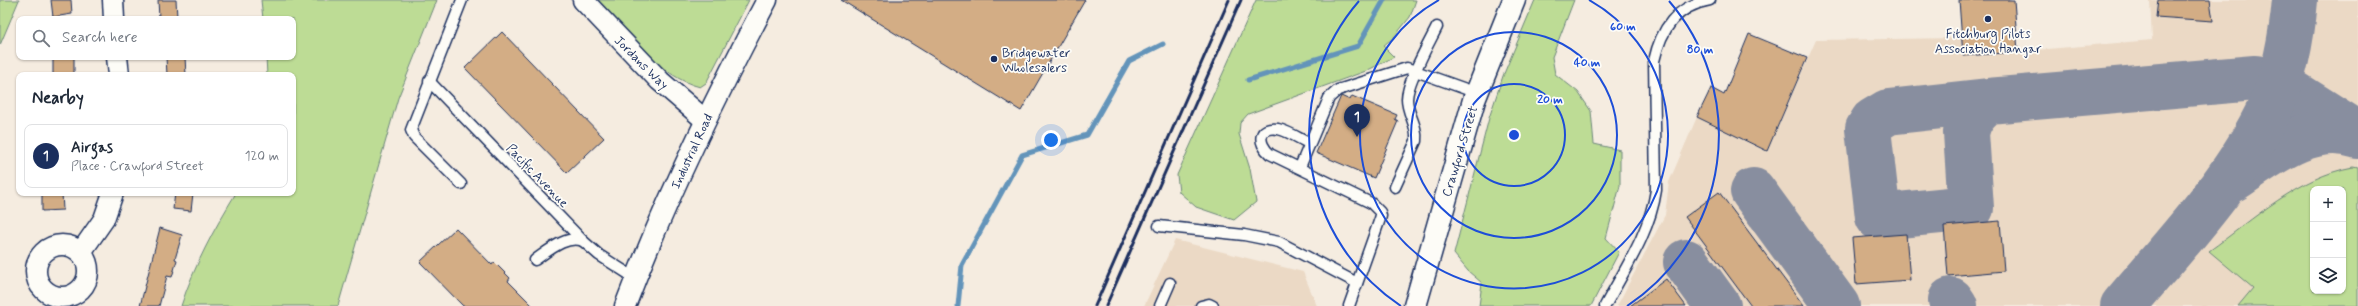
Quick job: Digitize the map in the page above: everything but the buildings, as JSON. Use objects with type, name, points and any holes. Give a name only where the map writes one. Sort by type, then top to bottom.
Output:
[{"type":"main road","name":"Crawford Street","points":[[1415,306],[1477,93],[1514,0]]},
{"type":"street","points":[[113,0],[114,16]]},
{"type":"street","name":"Jordans Way","points":[[583,0],[660,81],[705,120]]},
{"type":"street","name":"Industrial Road","points":[[624,306],[648,245],[705,120],[767,0]]},
{"type":"street","points":[[117,60],[119,72]]},
{"type":"street","points":[[81,252],[104,218],[112,196]]},
{"type":"lane","points":[[461,184],[412,134],[411,126],[462,0]]},
{"type":"lane","points":[[1605,306],[1646,230],[1653,210],[1656,190],[1654,61],[1658,41],[1665,27],[1685,8],[1698,2],[1710,0]]},
{"type":"lane","points":[[1395,187],[1416,141],[1416,127],[1407,99],[1417,70],[1437,26]]},
{"type":"lane","points":[[1300,167],[1329,98],[1333,94],[1402,68],[1417,70],[1477,93]]},
{"type":"lane","name":"Pacific Avenue","points":[[429,81],[583,241],[599,255],[635,278]]},
{"type":"lane","points":[[1310,144],[1278,129],[1271,129],[1261,136],[1260,142],[1262,148],[1270,154],[1300,167],[1371,203],[1380,212],[1381,216],[1349,306]]},
{"type":"lane","points":[[1159,226],[1244,236],[1279,242],[1357,284]]},
{"type":"lane","points":[[536,260],[567,241],[574,239],[583,241]]},
{"type":"lane","points":[[1160,306],[1170,283]]},
{"type":"lane","points":[[1201,306],[1208,304],[1213,306]]},
{"type":"shaded area","points":[[2150,0],[2358,0],[2358,306],[1617,306],[1665,215],[1669,182],[1697,117],[1767,151],[1816,40],[1962,38],[1964,56],[2152,40]]},
{"type":"shaded area","points":[[1175,240],[1303,272],[1317,306],[1144,306]]},
{"type":"green space","points":[[0,0],[19,0],[0,45]]},
{"type":"green space","points":[[261,0],[437,0],[398,98],[338,306],[181,306],[205,248],[234,196],[296,196],[296,72],[267,72],[266,60],[296,60],[296,16],[263,16]]},
{"type":"green space","points":[[598,0],[749,0],[706,83],[700,87],[685,82],[657,63],[644,51]]},
{"type":"green space","points":[[1256,0],[1416,0],[1410,17],[1394,37],[1383,46],[1394,57],[1366,71],[1248,114],[1240,123],[1239,134],[1250,169],[1256,202],[1234,220],[1196,207],[1179,192],[1177,175]]},
{"type":"green space","points":[[1535,0],[1574,0],[1552,57],[1555,74],[1578,92],[1591,111],[1594,144],[1620,150],[1620,186],[1606,238],[1619,252],[1591,306],[1479,306],[1482,283],[1468,271],[1454,254],[1489,118],[1503,76]]},
{"type":"green space","points":[[2353,167],[2358,168],[2358,306],[2238,306],[2253,288],[2209,251],[2277,201],[2314,180],[2333,172]]},
{"type":"waterway","points":[[1248,80],[1358,46],[1384,0]]},
{"type":"waterway","points":[[958,306],[962,265],[1022,155],[1087,135],[1129,61],[1163,44]]},
{"type":"taxiway","points":[[2123,306],[2184,235],[2223,186],[2257,134],[2276,94],[2284,68],[2290,40],[2295,0]]},
{"type":"taxiway","points":[[1988,101],[1974,115],[1969,123],[1966,133],[1971,208],[1878,217],[1868,129],[1873,121],[1888,112],[1988,101],[2255,78],[2269,80],[2279,84],[2358,134]]},
{"type":"taxiway","points":[[2233,179],[2276,150],[2308,136],[2324,132],[2341,132],[2358,136]]},
{"type":"taxiway","points":[[1753,191],[1837,306]]},
{"type":"taxiway","points":[[1686,262],[1718,306]]},
{"type":"taxiway","points":[[1951,300],[1955,306]]},
{"type":"railway","points":[[1095,306],[1229,0]]},
{"type":"railway","points":[[1106,306],[1241,0]]},
{"type":"place","name":"Fitchburg Pilots Association Hangar","points":[[1988,19]]},
{"type":"place","name":"Bridgewater Wholesalers","points":[[994,59]]},
{"type":"place","name":"Airgas","points":[[1357,137]]}]
